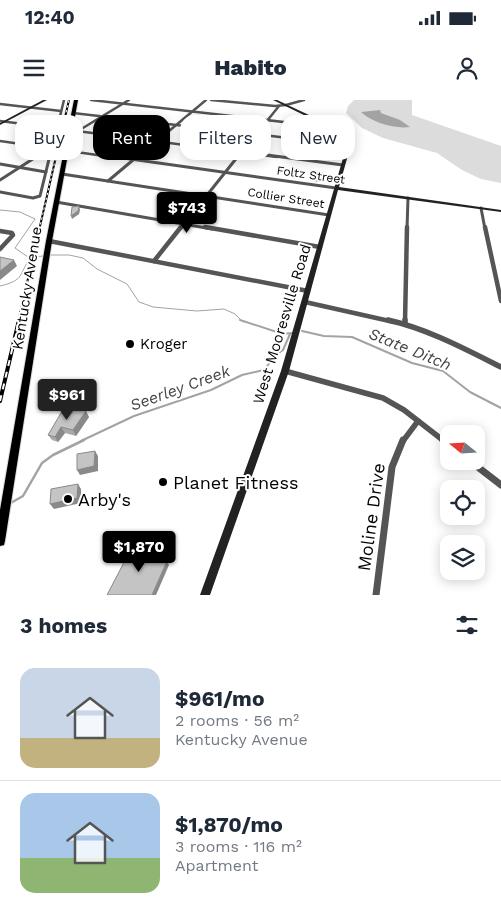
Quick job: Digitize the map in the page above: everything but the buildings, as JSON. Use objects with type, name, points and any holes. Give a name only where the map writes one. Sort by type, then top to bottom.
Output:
[{"type":"main road","points":[[2,122],[45,100]]},
{"type":"main road","name":"Kentucky Avenue","points":[[73,113],[76,100]]},
{"type":"main road","points":[[276,100],[307,115]]},
{"type":"main road","name":"Kentucky Avenue","points":[[0,542],[49,241],[64,160]]},
{"type":"main road","name":"West Mooresville Road","points":[[205,595],[285,371],[345,160]]},
{"type":"main road","name":"Foltz Street","points":[[336,188],[501,211]]},
{"type":"street","points":[[60,115],[64,100]]},
{"type":"street","points":[[91,100],[220,115]]},
{"type":"street","points":[[104,115],[128,100]]},
{"type":"street","points":[[170,130],[206,100]]},
{"type":"street","points":[[211,100],[279,106],[304,100]]},
{"type":"street","points":[[0,104],[61,111]]},
{"type":"street","points":[[271,116],[279,106]]},
{"type":"street","points":[[73,113],[93,115]]},
{"type":"street","points":[[2,122],[15,123]]},
{"type":"street","points":[[170,124],[180,125]]},
{"type":"street","name":"Foltz Street","points":[[0,141],[15,143]]},
{"type":"street","points":[[271,156],[343,165]]},
{"type":"street","points":[[0,180],[33,160]]},
{"type":"street","points":[[0,192],[40,196],[49,160]]},
{"type":"street","points":[[108,181],[133,160]]},
{"type":"street","name":"Foltz Street","points":[[133,160],[336,188]]},
{"type":"street","points":[[154,261],[236,160]]},
{"type":"street","points":[[0,164],[46,172]]},
{"type":"street","name":"Collier Street","points":[[62,174],[329,215]]},
{"type":"street","points":[[405,324],[408,198]]},
{"type":"street","points":[[56,202],[320,247]]},
{"type":"street","points":[[481,208],[501,301]]},
{"type":"street","points":[[0,231],[12,233],[13,235],[0,249]]},
{"type":"street","points":[[49,241],[308,291]]},
{"type":"street","points":[[305,302],[405,324],[451,342],[501,367]]},
{"type":"street","points":[[285,371],[378,396],[401,408],[440,438]]},
{"type":"street","name":"Moline Drive","points":[[376,595],[392,467],[400,443],[418,421]]},
{"type":"street","points":[[482,470],[501,485]]},
{"type":"shaded area","points":[[354,100],[412,100],[412,115],[501,146],[501,183],[481,179],[462,170],[437,153],[383,138],[362,128],[355,121],[355,115],[346,113],[348,106]]},
{"type":"shaded area","points":[[380,110],[381,113],[400,120],[410,127],[384,124],[371,119],[361,112]]},
{"type":"waterway","name":"State Ditch","points":[[0,210],[20,212],[35,219],[15,248],[28,257],[45,256]]},
{"type":"waterway","name":"State Ditch","points":[[49,255],[69,255],[83,258],[97,269],[127,284],[139,302],[153,307],[197,311],[224,309],[235,314],[241,320]]},
{"type":"waterway","points":[[0,286],[18,279],[31,257]]},
{"type":"waterway","name":"State Ditch","points":[[241,320],[283,334],[292,333]]},
{"type":"waterway","name":"State Ditch","points":[[302,331],[324,336],[352,337],[412,363],[443,371],[470,392],[501,408]]},
{"type":"waterway","name":"Seerley Creek","points":[[81,441],[134,416],[211,390],[242,375],[264,370],[276,355],[283,350],[290,334]]},
{"type":"waterway","name":"Seerley Creek","points":[[9,504],[23,496],[42,463],[53,455],[84,440]]},
{"type":"railway","points":[[18,322],[69,100]]},
{"type":"railway","points":[[0,401],[19,320]]},
{"type":"place","name":"Kroger","points":[[130,344]]},
{"type":"place","name":"Planet Fitness","points":[[163,482]]},
{"type":"place","name":"Arby's","points":[[68,499]]}]
